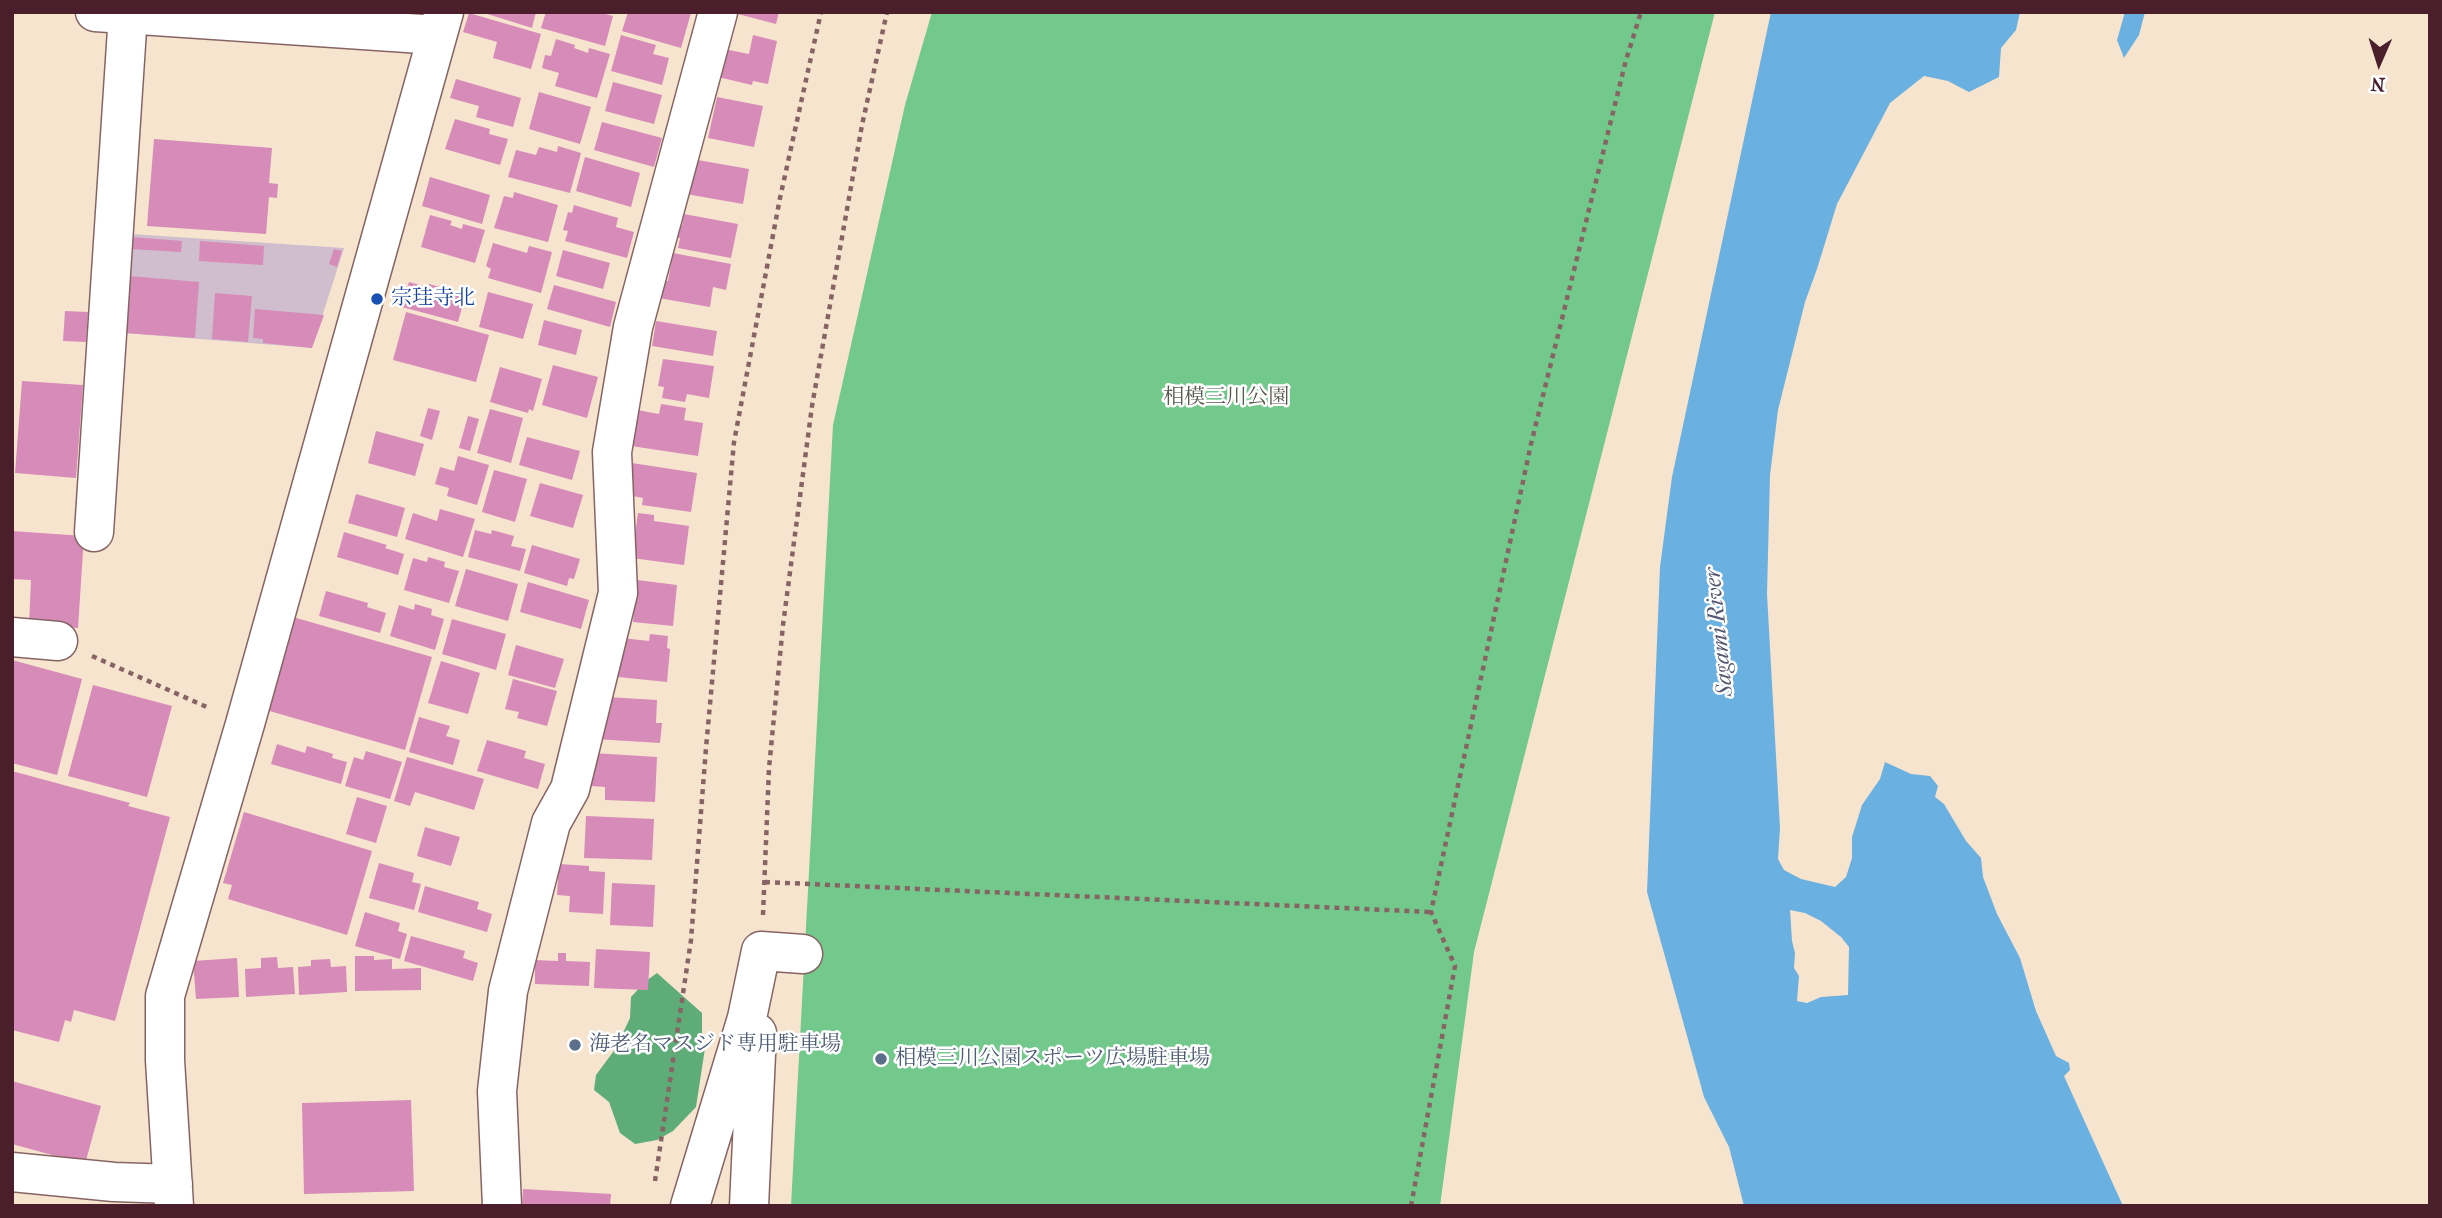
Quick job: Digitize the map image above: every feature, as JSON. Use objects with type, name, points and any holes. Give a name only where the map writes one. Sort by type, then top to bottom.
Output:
[{"type":"street","points":[[502,1206],[497,1091],[508,991],[551,823],[570,789],[618,593],[612,452],[633,327],[718,12]]},
{"type":"street","points":[[12,1172],[114,1182],[174,1195],[165,1060],[165,996],[245,724],[440,24],[111,13],[94,532]]},
{"type":"street","points":[[12,637],[58,641]]},
{"type":"street","points":[[761,951],[803,954]]},
{"type":"street","points":[[690,1206],[747,1018],[761,951]]},
{"type":"street","points":[[749,1206],[761,951]]},
{"type":"path","points":[[653,1193],[691,940],[734,442],[780,198],[821,12]]},
{"type":"path","points":[[761,951],[769,768],[783,625],[812,406],[859,139],[887,12]]},
{"type":"path","points":[[1411,1206],[1455,966],[1431,912],[1531,444],[1626,60],[1641,12]]},
{"type":"path","points":[[58,641],[245,724]]},
{"type":"path","points":[[765,883],[1431,912]]},
{"type":"shaded area","points":[[131,234],[344,248],[312,348],[125,333]]},
{"type":"green space","name":"相模三川公園","points":[[932,12],[1715,12],[1474,952],[1440,1206],[791,1206],[833,425],[905,105]]},
{"type":"green space","points":[[657,973],[702,1013],[705,1048],[696,1107],[673,1131],[657,1140],[635,1144],[620,1133],[609,1102],[594,1090],[596,1075],[616,1048],[630,1018],[631,997]]},
{"type":"water","name":"Sagami River","points":[[1771,12],[2020,12],[2016,30],[2001,48],[1999,77],[1969,92],[1948,81],[1924,76],[1890,103],[1837,204],[1805,302],[1778,410],[1770,475],[1767,594],[1780,828],[1778,859],[1784,870],[1801,879],[1835,887],[1846,877],[1852,858],[1852,837],[1862,805],[1880,779],[1885,762],[1911,774],[1930,776],[1938,786],[1935,797],[1944,804],[1966,841],[1981,858],[1983,877],[1997,914],[2020,958],[2036,1011],[2056,1056],[2069,1063],[2070,1070],[2064,1076],[2123,1206],[1744,1206],[1729,1147],[1704,1097],[1647,892],[1660,567],[1672,477]],"holes":[[[1790,910],[1805,913],[1821,921],[1849,947],[1848,995],[1821,997],[1807,1003],[1797,1001],[1799,976],[1794,968]]]},
{"type":"water","points":[[2125,12],[2145,12],[2139,35],[2124,58],[2117,40]]},
{"type":"building","points":[[481,12],[536,12],[532,28]]},
{"type":"building","points":[[546,12],[598,12],[613,16],[605,46],[541,28]]},
{"type":"building","points":[[628,12],[691,13],[681,48],[622,31]]},
{"type":"building","points":[[730,12],[779,12],[776,24]]},
{"type":"building","points":[[469,13],[541,34],[531,69],[493,58],[497,42],[463,32]]},
{"type":"building","points":[[621,35],[656,45],[653,54],[669,58],[662,85],[611,71]]},
{"type":"building","points":[[753,35],[777,41],[768,84],[753,81],[752,85],[718,77],[724,49],[749,54]]},
{"type":"building","points":[[556,39],[575,45],[574,48],[588,53],[589,48],[610,54],[597,98],[555,86],[559,73],[542,68],[545,55],[551,56]]},
{"type":"building","points":[[456,79],[521,98],[513,127],[476,117],[479,106],[450,98]]},
{"type":"building","points":[[613,82],[662,95],[654,124],[605,111]]},
{"type":"building","points":[[539,92],[591,107],[580,144],[529,129]]},
{"type":"building","points":[[717,97],[763,106],[754,147],[708,138]]},
{"type":"building","points":[[455,119],[490,129],[489,134],[508,139],[500,165],[445,149]]},
{"type":"building","points":[[602,122],[662,138],[654,167],[594,150]]},
{"type":"building","points":[[154,139],[272,148],[269,183],[278,184],[277,198],[269,197],[266,234],[147,226]]},
{"type":"building","points":[[558,146],[581,153],[570,193],[508,177],[516,150],[536,155],[539,147],[557,152]]},
{"type":"building","points":[[585,157],[640,173],[631,207],[576,191]]},
{"type":"building","points":[[692,159],[749,169],[743,204],[686,194]]},
{"type":"building","points":[[430,177],[490,195],[482,224],[422,206]]},
{"type":"building","points":[[514,192],[558,205],[548,242],[494,228],[504,196],[513,198]]},
{"type":"building","points":[[574,205],[618,218],[616,227],[634,232],[627,258],[565,241],[568,231],[563,230],[568,212],[572,213]]},
{"type":"building","points":[[684,214],[738,224],[731,258],[678,248],[680,238],[669,236],[671,224],[682,226]]},
{"type":"building","points":[[430,215],[452,221],[450,225],[462,229],[463,224],[485,230],[475,263],[421,247]]},
{"type":"building","points":[[131,237],[182,241],[181,252],[130,249]]},
{"type":"building","points":[[200,241],[264,246],[263,265],[199,261]]},
{"type":"building","points":[[493,243],[527,253],[529,246],[552,252],[541,293],[488,278],[491,269],[486,266]]},
{"type":"building","points":[[334,249],[342,251],[337,267],[329,264]]},
{"type":"building","points":[[563,250],[610,263],[603,289],[556,276]]},
{"type":"building","points":[[673,253],[731,264],[726,290],[713,287],[710,307],[659,298],[662,280],[668,281]]},
{"type":"building","points":[[129,276],[199,282],[195,338],[125,333]]},
{"type":"building","points":[[409,282],[427,287],[429,284],[465,297],[458,322],[402,307]]},
{"type":"building","points":[[554,285],[616,302],[610,327],[547,309]]},
{"type":"building","points":[[488,292],[533,304],[523,339],[479,327]]},
{"type":"building","points":[[215,293],[252,296],[248,342],[212,339]]},
{"type":"building","points":[[255,309],[324,315],[312,348],[263,343],[263,339],[253,338]]},
{"type":"building","points":[[65,311],[88,312],[86,342],[63,341]]},
{"type":"building","points":[[406,312],[489,335],[476,382],[393,360]]},
{"type":"building","points":[[544,320],[582,330],[576,355],[538,345]]},
{"type":"building","points":[[656,321],[717,331],[713,356],[652,346]]},
{"type":"building","points":[[663,359],[714,366],[709,398],[687,394],[685,402],[662,398],[664,387],[658,386]]},
{"type":"building","points":[[553,365],[598,377],[587,418],[542,405]]},
{"type":"building","points":[[500,367],[542,379],[533,411],[529,409],[528,413],[490,402]]},
{"type":"building","points":[[22,381],[83,385],[76,478],[15,473]]},
{"type":"building","points":[[661,404],[686,408],[684,420],[703,423],[698,456],[631,446],[637,410],[659,414]]},
{"type":"building","points":[[428,408],[440,411],[432,440],[420,436]]},
{"type":"building","points":[[490,409],[523,418],[511,463],[477,453]]},
{"type":"building","points":[[468,416],[479,419],[470,451],[459,448]]},
{"type":"building","points":[[376,431],[424,444],[415,476],[368,463]]},
{"type":"building","points":[[527,437],[580,451],[572,480],[519,465]]},
{"type":"building","points":[[458,456],[489,465],[477,505],[447,496],[449,488],[435,484],[440,467],[454,471]]},
{"type":"building","points":[[632,463],[697,473],[691,512],[642,505],[643,498],[627,495]]},
{"type":"building","points":[[494,470],[527,479],[515,522],[482,512]]},
{"type":"building","points":[[540,483],[583,495],[573,528],[530,516]]},
{"type":"building","points":[[356,494],[405,508],[397,537],[348,523]]},
{"type":"building","points":[[440,509],[475,519],[463,557],[405,539],[413,513],[437,521]]},
{"type":"building","points":[[638,513],[654,515],[654,521],[689,526],[684,565],[632,558]]},
{"type":"building","points":[[475,530],[491,534],[492,530],[514,536],[511,546],[526,549],[520,571],[468,557]]},
{"type":"building","points":[[12,531],[84,536],[78,628],[29,625],[31,580],[12,579]]},
{"type":"building","points":[[344,532],[387,545],[385,548],[404,554],[398,575],[337,557]]},
{"type":"building","points":[[532,545],[580,559],[574,579],[569,578],[567,586],[524,573]]},
{"type":"building","points":[[428,557],[445,562],[444,567],[459,571],[449,603],[404,590],[413,558],[427,562]]},
{"type":"building","points":[[466,569],[518,584],[508,621],[455,606]]},
{"type":"building","points":[[637,580],[677,585],[673,626],[633,622]]},
{"type":"building","points":[[528,582],[589,600],[581,629],[520,612]]},
{"type":"building","points":[[326,591],[368,603],[367,607],[386,613],[380,633],[319,616]]},
{"type":"building","points":[[415,604],[432,609],[431,615],[444,619],[435,650],[390,636],[399,605],[414,610]]},
{"type":"building","points":[[293,617],[432,657],[405,750],[266,710]]},
{"type":"building","points":[[452,619],[506,634],[496,670],[442,654]]},
{"type":"building","points":[[650,634],[668,636],[667,648],[670,649],[667,682],[618,677],[622,638],[649,641]]},
{"type":"building","points":[[516,645],[564,659],[555,688],[508,675]]},
{"type":"building","points":[[12,660],[82,679],[57,775],[12,763]]},
{"type":"building","points":[[441,661],[480,673],[468,714],[428,703]]},
{"type":"building","points":[[513,679],[557,691],[547,726],[517,718],[519,712],[505,709]]},
{"type":"building","points":[[93,685],[172,706],[147,797],[68,776]]},
{"type":"building","points":[[607,697],[657,700],[656,723],[662,723],[660,743],[595,739]]},
{"type":"building","points":[[419,717],[450,726],[446,736],[460,740],[453,765],[409,752]]},
{"type":"building","points":[[487,740],[526,751],[524,758],[545,764],[538,789],[477,771]]},
{"type":"building","points":[[277,744],[305,753],[307,746],[333,754],[332,758],[347,762],[341,784],[271,764]]},
{"type":"building","points":[[366,751],[402,762],[390,799],[345,786],[354,757],[363,760]]},
{"type":"building","points":[[593,753],[657,757],[655,802],[605,800],[605,787],[591,786]]},
{"type":"building","points":[[407,757],[484,779],[474,810],[415,792],[410,806],[394,801]]},
{"type":"building","points":[[12,771],[130,803],[128,806],[170,817],[115,1021],[74,1010],[71,1022],[65,1020],[59,1042],[12,1030]]},
{"type":"building","points":[[357,797],[387,806],[376,843],[346,834]]},
{"type":"building","points":[[244,812],[372,851],[347,935],[228,899],[232,885],[223,883]]},
{"type":"building","points":[[586,816],[654,819],[652,860],[584,858]]},
{"type":"building","points":[[425,827],[460,837],[451,866],[417,856]]},
{"type":"building","points":[[379,863],[414,873],[412,882],[421,884],[414,910],[369,898]]},
{"type":"building","points":[[559,864],[589,866],[589,871],[605,872],[603,914],[569,912],[570,896],[557,895]]},
{"type":"building","points":[[612,883],[655,885],[653,927],[610,925]]},
{"type":"building","points":[[425,886],[479,902],[477,909],[492,914],[487,932],[418,912]]},
{"type":"building","points":[[365,912],[400,923],[398,931],[407,934],[400,959],[355,946]]},
{"type":"building","points":[[411,936],[465,951],[463,958],[478,963],[473,981],[404,961]]},
{"type":"building","points":[[596,949],[650,952],[648,990],[594,988]]},
{"type":"building","points":[[558,953],[566,953],[566,961],[590,962],[589,986],[535,984],[535,960],[558,961]]},
{"type":"building","points":[[355,956],[374,956],[374,960],[392,959],[392,969],[421,968],[421,990],[355,991]]},
{"type":"building","points":[[277,957],[278,968],[293,967],[295,994],[246,997],[245,969],[261,968],[261,958]]},
{"type":"building","points":[[237,958],[239,997],[196,999],[193,961]]},
{"type":"building","points":[[330,959],[331,967],[346,966],[347,992],[299,995],[298,967],[311,966],[311,960]]},
{"type":"building","points":[[12,1081],[101,1106],[85,1164],[12,1144]]},
{"type":"building","points":[[411,1100],[414,1191],[304,1194],[302,1103]]},
{"type":"building","points":[[523,1189],[611,1194],[610,1206],[522,1206]]},
{"type":"place","name":"宗珪寺北","points":[[377,299]]},
{"type":"place","name":"海老名マスジド専用駐車場","points":[[575,1045]]},
{"type":"place","name":"相模三川公園スポーツ広場駐車場","points":[[881,1059]]}]
